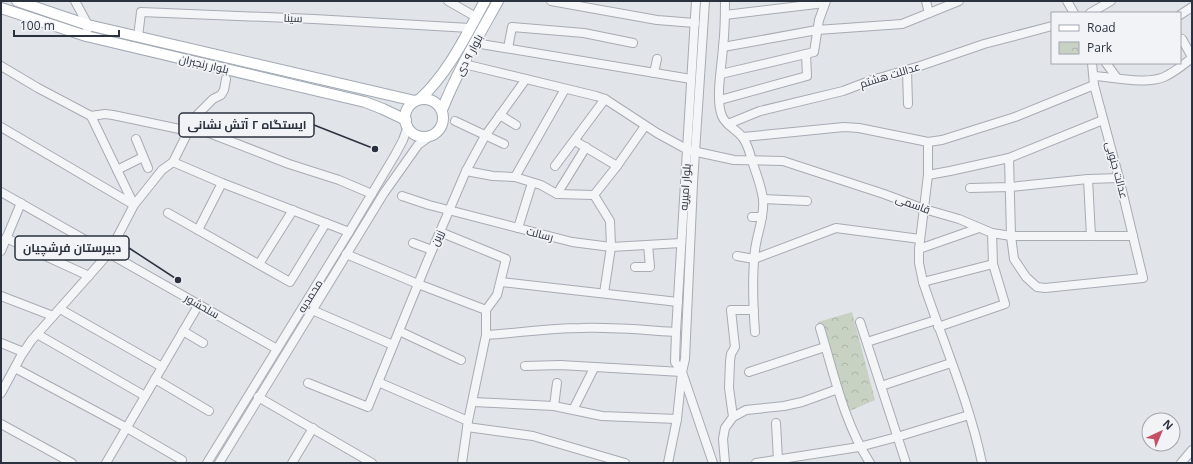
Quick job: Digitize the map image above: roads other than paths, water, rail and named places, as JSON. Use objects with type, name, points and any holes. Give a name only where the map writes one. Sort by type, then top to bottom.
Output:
[{"type":"main road","name":"بلوار رنجبران","points":[[18,1],[88,25],[417,100]]},
{"type":"main road","name":"بلوار ۹ دی","points":[[417,100],[431,89],[454,57],[485,1]]},
{"type":"main road","name":"بلوار ۹ دی","points":[[442,110],[449,93],[498,1]]},
{"type":"main road","name":"بلوار رنجبران","points":[[1,8],[86,36],[365,102],[383,109],[407,123]]},
{"type":"main road","points":[[417,100],[430,100],[435,102],[442,110],[443,123],[436,133],[430,136],[417,135],[412,132],[407,123],[407,109],[417,100]]},
{"type":"street","points":[[75,1],[88,25],[86,36]]},
{"type":"street","points":[[448,1],[476,17]]},
{"type":"street","points":[[552,1],[595,5],[657,20],[695,23]]},
{"type":"street","name":"بلوار امیریه","points":[[682,372],[685,359],[692,150],[691,79],[696,1]]},
{"type":"street","name":"بلوار امیریه","points":[[705,1],[692,150],[681,243],[676,332],[676,362],[682,372],[713,463]]},
{"type":"street","points":[[725,1],[724,47],[720,100],[722,114],[728,124],[743,137],[759,180],[763,199],[762,217],[754,259],[755,332]]},
{"type":"street","points":[[926,1],[930,13]]},
{"type":"street","points":[[724,47],[817,30],[902,24],[959,1]]},
{"type":"street","points":[[1067,1],[1073,12]]},
{"type":"street","points":[[1092,12],[1111,1]]},
{"type":"street","points":[[721,74],[814,52],[817,30],[825,2],[725,15]]},
{"type":"street","points":[[1181,14],[1192,8]]},
{"type":"street","name":"سینا","points":[[138,37],[141,12],[314,19],[470,28]]},
{"type":"street","name":"عداللت هشتم","points":[[728,124],[760,110],[843,90],[872,80],[907,71],[984,44],[1051,26]]},
{"type":"street","points":[[508,48],[512,27],[584,33],[633,43]]},
{"type":"street","points":[[1094,76],[1140,80],[1152,80],[1163,77],[1174,72],[1192,57],[1182,39]]},
{"type":"street","points":[[475,43],[691,79]]},
{"type":"street","points":[[720,100],[807,76],[806,54]]},
{"type":"street","points":[[654,73],[657,60]]},
{"type":"street","name":"قاسمی","points":[[464,64],[596,96],[625,111],[644,126],[692,150],[734,160],[764,159],[783,161],[802,166],[924,209],[959,219],[992,233],[1011,236],[1133,236]]},
{"type":"street","name":"عدالت جنوبی","points":[[1011,236],[1014,259],[1026,277],[1037,287],[1045,288],[1143,278],[1119,178],[1094,85],[1092,64]]},
{"type":"street","points":[[1107,64],[1117,78]]},
{"type":"street","points":[[1,66],[38,88],[91,116],[105,114],[190,128],[289,164],[339,180],[372,194]]},
{"type":"street","points":[[907,71],[908,104]]},
{"type":"street","name":"زرین","points":[[308,383],[368,407],[466,171],[485,136],[526,79]]},
{"type":"street","points":[[1,393],[24,352],[37,334],[110,253],[134,205],[162,170],[173,162],[196,116],[200,110],[213,99],[222,94],[226,80]]},
{"type":"street","points":[[743,137],[844,127],[859,128],[928,142],[942,140],[1015,116],[1094,85]]},
{"type":"street","points":[[515,177],[566,89]]},
{"type":"street","points":[[555,166],[605,100]]},
{"type":"street","points":[[500,115],[516,125]]},
{"type":"street","points":[[91,116],[134,205]]},
{"type":"street","points":[[928,175],[1009,158],[1103,120]]},
{"type":"street","points":[[455,121],[504,144]]},
{"type":"street","name":"محمدیه","points":[[207,463],[372,194],[403,140],[407,123]]},
{"type":"street","points":[[594,195],[644,126]]},
{"type":"street","points":[[1,127],[134,205]]},
{"type":"street","name":"محمدیه","points":[[219,463],[384,193],[418,145],[430,136]]},
{"type":"street","points":[[136,139],[148,168]]},
{"type":"street","points":[[575,141],[616,166]]},
{"type":"street","points":[[928,142],[928,175],[918,249],[919,263],[923,282],[969,415],[982,463]]},
{"type":"street","points":[[557,194],[586,147]]},
{"type":"street","points":[[117,170],[143,157]]},
{"type":"street","points":[[1009,158],[1011,236]]},
{"type":"street","points":[[173,162],[222,183],[349,232]]},
{"type":"street","points":[[466,171],[493,176],[515,177],[532,182],[557,194],[594,195]]},
{"type":"street","points":[[970,188],[1010,187],[1088,179],[1119,178]]},
{"type":"street","points":[[1088,179],[1091,236]]},
{"type":"street","points":[[518,228],[532,182]]},
{"type":"street","points":[[198,230],[222,183]]},
{"type":"street","name":"سلحشور","points":[[1,192],[277,349]]},
{"type":"street","points":[[594,195],[610,221],[611,247],[604,293]]},
{"type":"street","name":"رسالت","points":[[402,196],[449,210],[572,242],[611,247],[681,243]]},
{"type":"street","points":[[763,199],[807,201]]},
{"type":"street","points":[[1,251],[21,203]]},
{"type":"street","points":[[259,264],[293,210]]},
{"type":"street","points":[[168,213],[290,282],[326,223]]},
{"type":"street","points":[[752,217],[762,217]]},
{"type":"street","points":[[737,256],[754,259],[836,228],[920,238]]},
{"type":"street","points":[[918,249],[979,228]]},
{"type":"street","points":[[440,232],[506,259],[495,299],[486,310],[486,335],[468,424],[462,463]]},
{"type":"street","points":[[866,342],[1005,304],[993,264],[992,233]]},
{"type":"street","points":[[6,238],[89,276]]},
{"type":"street","points":[[414,243],[432,250]]},
{"type":"street","points":[[635,267],[650,267],[648,246]]},
{"type":"street","points":[[346,254],[486,310]]},
{"type":"street","points":[[923,282],[993,264]]},
{"type":"street","points":[[500,282],[678,302]]},
{"type":"street","points":[[1,296],[53,316]]},
{"type":"street","points":[[106,463],[199,304]]},
{"type":"street","points":[[60,309],[162,367]]},
{"type":"street","points":[[312,310],[393,345]]},
{"type":"street","points":[[732,417],[729,388],[731,354],[735,347],[731,310],[754,310]]},
{"type":"street","points":[[860,322],[906,463]]},
{"type":"street","points":[[486,335],[548,329],[581,328],[624,328],[676,332]]},
{"type":"street","points":[[820,328],[845,413],[859,447],[870,463]]},
{"type":"street","points":[[183,331],[203,343]]},
{"type":"street","points":[[399,331],[461,360]]},
{"type":"street","points":[[37,334],[145,396]]},
{"type":"street","points":[[1,343],[24,352]]},
{"type":"street","points":[[749,372],[825,347]]},
{"type":"street","points":[[881,386],[951,363]]},
{"type":"street","points":[[525,366],[560,365],[682,372],[677,419],[668,463]]},
{"type":"street","points":[[15,368],[127,428],[182,460]]},
{"type":"street","points":[[573,410],[594,368]]},
{"type":"street","points":[[155,379],[209,411]]},
{"type":"street","points":[[378,382],[468,424],[533,436],[625,463]]},
{"type":"street","points":[[554,406],[556,384]]},
{"type":"street","points":[[725,463],[723,440],[725,428],[732,417],[746,410],[784,406],[802,402],[838,388]]},
{"type":"street","points":[[258,397],[372,463]]},
{"type":"street","points":[[473,402],[554,406],[602,416],[677,419]]},
{"type":"street","points":[[756,463],[859,447],[969,415]]},
{"type":"street","points":[[776,423],[778,460]]},
{"type":"street","points":[[1,424],[72,463]]},
{"type":"street","points":[[292,463],[313,428]]},
{"type":"street","points":[[1181,463],[1192,450]]},
{"type":"place","name":"ایستگاه ۲ آتش نشانی","points":[[375,149]]},
{"type":"place","name":"دبیرستان فرشچیان","points":[[178,280]]}]
